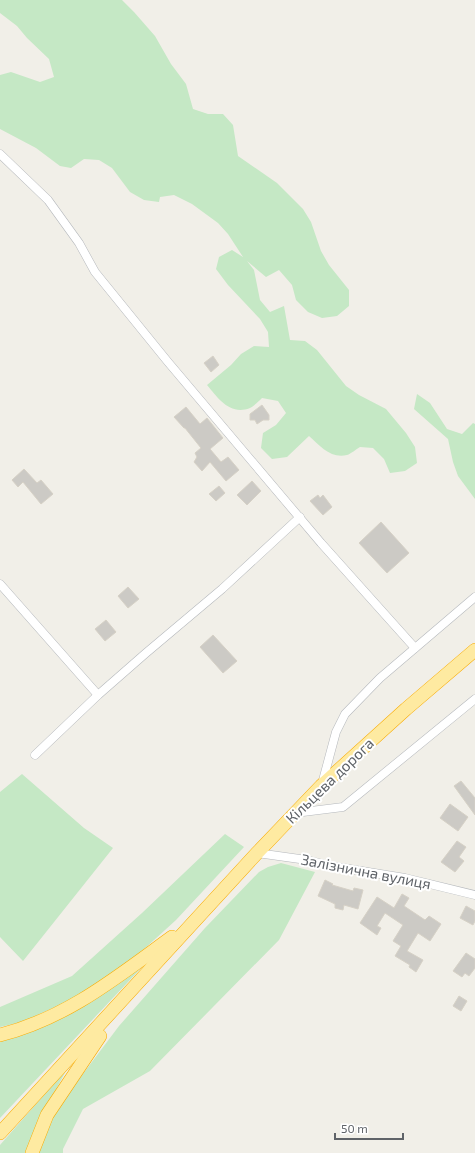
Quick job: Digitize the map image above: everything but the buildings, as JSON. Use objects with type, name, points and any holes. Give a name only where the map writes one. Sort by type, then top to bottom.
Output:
[{"type":"highway","name":"Кільцева дорога","points":[[194,921],[321,786],[475,650]]},
{"type":"highway","points":[[0,1133],[194,921]]},
{"type":"highway","points":[[0,1035],[44,1021],[77,1004],[105,987],[194,921]]},
{"type":"highway","points":[[32,1153],[47,1115],[125,998]]},
{"type":"street","points":[[0,154],[48,200],[79,243],[95,272],[168,362],[300,517],[415,648]]},
{"type":"street","points":[[35,756],[98,695],[222,589],[300,517]]},
{"type":"street","points":[[0,584],[98,695]]},
{"type":"street","points":[[321,786],[336,732],[344,714],[380,678],[475,597]]},
{"type":"street","points":[[294,814],[343,807],[475,699]]},
{"type":"street","name":"Залізнична вулиця","points":[[257,853],[307,860],[331,866],[405,878],[475,895]]},
{"type":"green space","points":[[0,0],[122,0],[134,12],[155,36],[171,64],[186,84],[193,109],[208,114],[223,114],[233,125],[238,156],[277,183],[303,209],[311,222],[321,251],[329,265],[349,290],[349,306],[337,316],[322,318],[308,312],[296,300],[292,285],[279,270],[266,277],[247,261],[254,270],[260,300],[270,312],[284,306],[290,340],[305,341],[317,350],[346,386],[359,395],[386,409],[406,433],[415,447],[417,463],[405,471],[390,473],[384,459],[373,448],[360,447],[350,454],[341,456],[326,451],[309,436],[287,457],[272,459],[261,448],[263,433],[276,425],[286,413],[278,401],[262,398],[250,408],[236,410],[220,400],[207,385],[231,365],[241,354],[254,346],[269,347],[268,332],[260,319],[228,285],[216,269],[219,257],[232,250],[243,257],[228,234],[218,223],[192,204],[174,195],[160,197],[159,202],[144,200],[130,192],[112,168],[99,160],[84,159],[71,168],[60,166],[36,148],[0,129],[0,75],[11,72],[40,82],[54,77],[49,59],[17,26],[0,13]]},
{"type":"green space","points":[[417,394],[430,403],[447,429],[462,434],[473,423],[475,424],[475,499],[458,476],[448,439],[414,409]]},
{"type":"green space","points":[[22,774],[84,828],[113,848],[23,961],[0,937],[0,792]]},
{"type":"green space","points":[[225,834],[244,847],[176,920],[131,961],[75,998],[22,1022],[0,1027],[0,1007],[72,976],[142,913]]},
{"type":"green space","points":[[281,863],[315,872],[279,940],[150,1071],[83,1109],[63,1149],[63,1153],[38,1153],[46,1129],[64,1099],[119,1026],[205,928],[259,872],[268,867]]},
{"type":"green space","points":[[144,965],[0,1118],[0,1040],[45,1026],[79,1008]]},
{"type":"green space","points":[[67,1069],[42,1115],[27,1153],[0,1153],[0,1145]]}]
